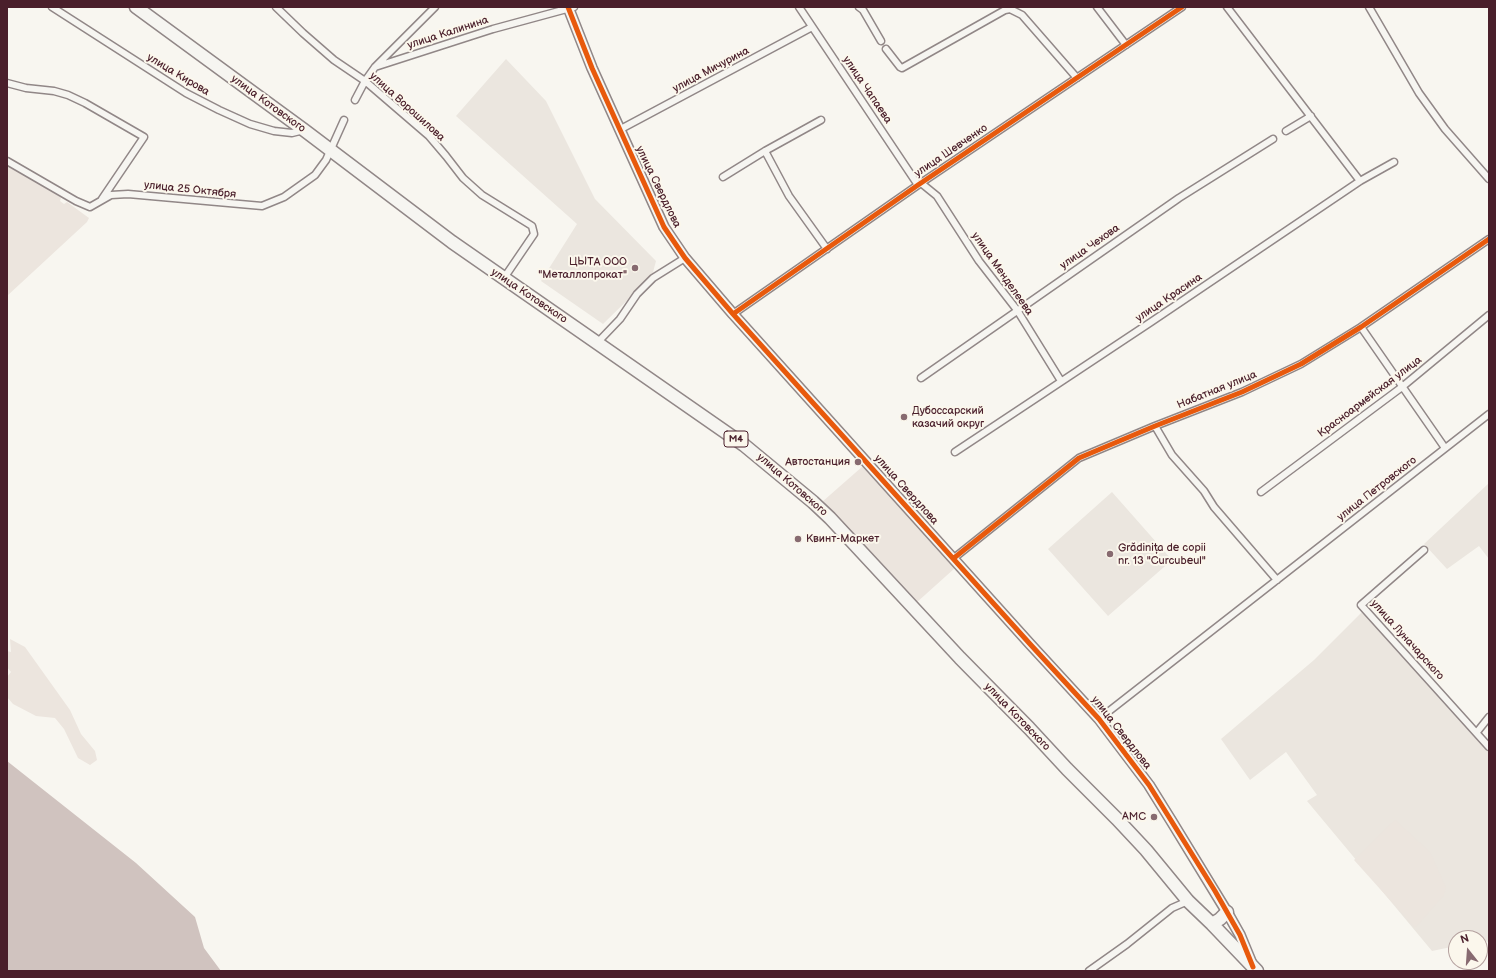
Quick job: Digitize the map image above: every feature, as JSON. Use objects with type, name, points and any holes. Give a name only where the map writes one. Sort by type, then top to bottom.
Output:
[{"type":"highway","name":"улица Котовского","points":[[136,7],[331,150],[452,242],[598,342],[744,445],[824,512],[960,658],[1030,728],[1066,769],[1146,850],[1188,902],[1212,924],[1255,969]]},
{"type":"highway","points":[[1212,924],[1228,912]]},
{"type":"street","name":"улица Кирова","points":[[52,7],[186,93],[219,110],[250,124],[274,131],[292,133],[304,130]]},
{"type":"street","name":"улица Ворошилова","points":[[276,7],[334,60],[364,81],[429,136],[463,178],[482,195],[532,226],[534,234],[504,278]]},
{"type":"street","points":[[355,100],[364,81],[375,68],[435,7]]},
{"type":"street","name":"улица Чапаева","points":[[799,7],[919,184]]},
{"type":"street","points":[[1097,7],[1126,45]]},
{"type":"street","name":"улица Шевченко","points":[[733,314],[919,184],[1182,7]]},
{"type":"street","points":[[1228,7],[1360,181]]},
{"type":"street","points":[[1369,7],[1419,93],[1445,128],[1489,178]]},
{"type":"street","name":"улица Калинина","points":[[375,68],[493,29],[570,8]]},
{"type":"street","name":"улица Свердлова","points":[[570,8],[592,68],[619,130],[664,227],[685,258],[733,314],[1099,719],[1149,785],[1228,912],[1255,969]]},
{"type":"street","points":[[863,8],[881,40]]},
{"type":"street","points":[[886,49],[900,67],[906,66],[1005,10],[1010,9],[1017,11],[1022,15],[1077,78]]},
{"type":"street","name":"улица Мичурина","points":[[619,130],[812,27]]},
{"type":"street","points":[[7,83],[26,88],[54,91],[68,95],[86,103],[144,137],[102,199]]},
{"type":"street","points":[[1286,131],[1311,116]]},
{"type":"street","name":"улица 25 Октября","points":[[7,161],[76,201],[90,207],[111,195],[128,194],[262,206],[284,197],[315,175],[326,160],[344,120]]},
{"type":"street","points":[[723,177],[765,151],[821,120]]},
{"type":"street","name":"улица Чехова","points":[[921,378],[1179,198],[1273,139]]},
{"type":"street","points":[[765,151],[790,196],[827,249]]},
{"type":"street","name":"улица Красина","points":[[955,452],[1158,318],[1360,181],[1394,162]]},
{"type":"street","name":"улица Менделеева","points":[[919,184],[937,196],[979,261],[1017,310],[1062,381]]},
{"type":"street","name":"Набатная улица","points":[[954,558],[1079,458],[1242,392],[1308,360],[1361,327],[1489,239]]},
{"type":"street","points":[[598,342],[620,319],[637,294],[648,283],[663,271],[685,258]]},
{"type":"street","name":"Красноармейская улица","points":[[1261,492],[1402,387],[1489,315]]},
{"type":"street","points":[[1361,327],[1445,448]]},
{"type":"street","name":"улица Петровского","points":[[1099,719],[1489,414]]},
{"type":"street","points":[[1155,426],[1172,455],[1204,491],[1214,507],[1277,580]]},
{"type":"street","name":"улица Луначарского","points":[[1424,550],[1361,605],[1489,747]]},
{"type":"street","points":[[1476,732],[1489,717]]},
{"type":"street","points":[[1089,971],[1127,944],[1172,908],[1188,902]]},
{"type":"shaded area","points":[[506,59],[546,101],[595,199],[656,261],[652,276],[603,324],[541,281],[577,224],[456,116]]},
{"type":"shaded area","points":[[7,164],[45,186],[61,198],[60,201],[64,204],[67,202],[89,218],[87,222],[7,296]]},
{"type":"shaded area","points":[[863,466],[955,568],[916,603],[822,502]]},
{"type":"shaded area","points":[[1489,483],[1489,559],[1479,546],[1447,569],[1424,544]]},
{"type":"shaded area","name":"Grădinița de copii nr. 13 \"Curcubeul\"","points":[[1112,492],[1172,560],[1108,616],[1048,549]]},
{"type":"shaded area","points":[[1362,612],[1489,753],[1489,942],[1488,930],[1448,930],[1448,948],[1432,951],[1307,801],[1317,795],[1286,752],[1250,780],[1221,739],[1314,660]]},
{"type":"shaded area","points":[[10,639],[25,647],[70,710],[81,734],[95,751],[97,760],[90,765],[78,758],[64,729],[55,718],[36,716],[13,704],[7,697],[7,677],[11,672],[7,667],[7,651],[11,652]]},
{"type":"shaded area","points":[[7,761],[136,863],[195,917],[204,948],[221,971],[7,971]]},
{"type":"shaded area","points":[[1395,820],[1430,852],[1446,888],[1444,895],[1415,928],[1354,860]]},
{"type":"cycle path","points":[[568,7],[592,68],[664,227],[685,258],[733,314],[1099,719],[1149,785],[1215,891],[1240,935],[1253,967]]},
{"type":"cycle path","points":[[733,314],[918,185],[1182,7]]},
{"type":"cycle path","points":[[954,558],[1079,458],[1242,392],[1301,364],[1361,327],[1489,239]]},
{"type":"place","name":"ЦЫТА ООО \"Металлопрокат\"","points":[[635,268]]},
{"type":"place","name":"Дубоссарский казачий округ","points":[[904,417]]},
{"type":"place","name":"Автостанция","points":[[858,462]]},
{"type":"place","name":"Квинт-Маркет","points":[[798,539]]},
{"type":"place","name":"Grădinița de copii nr. 13 \"Curcubeul\"","points":[[1110,554]]},
{"type":"place","name":"AMC","points":[[1154,817]]}]
